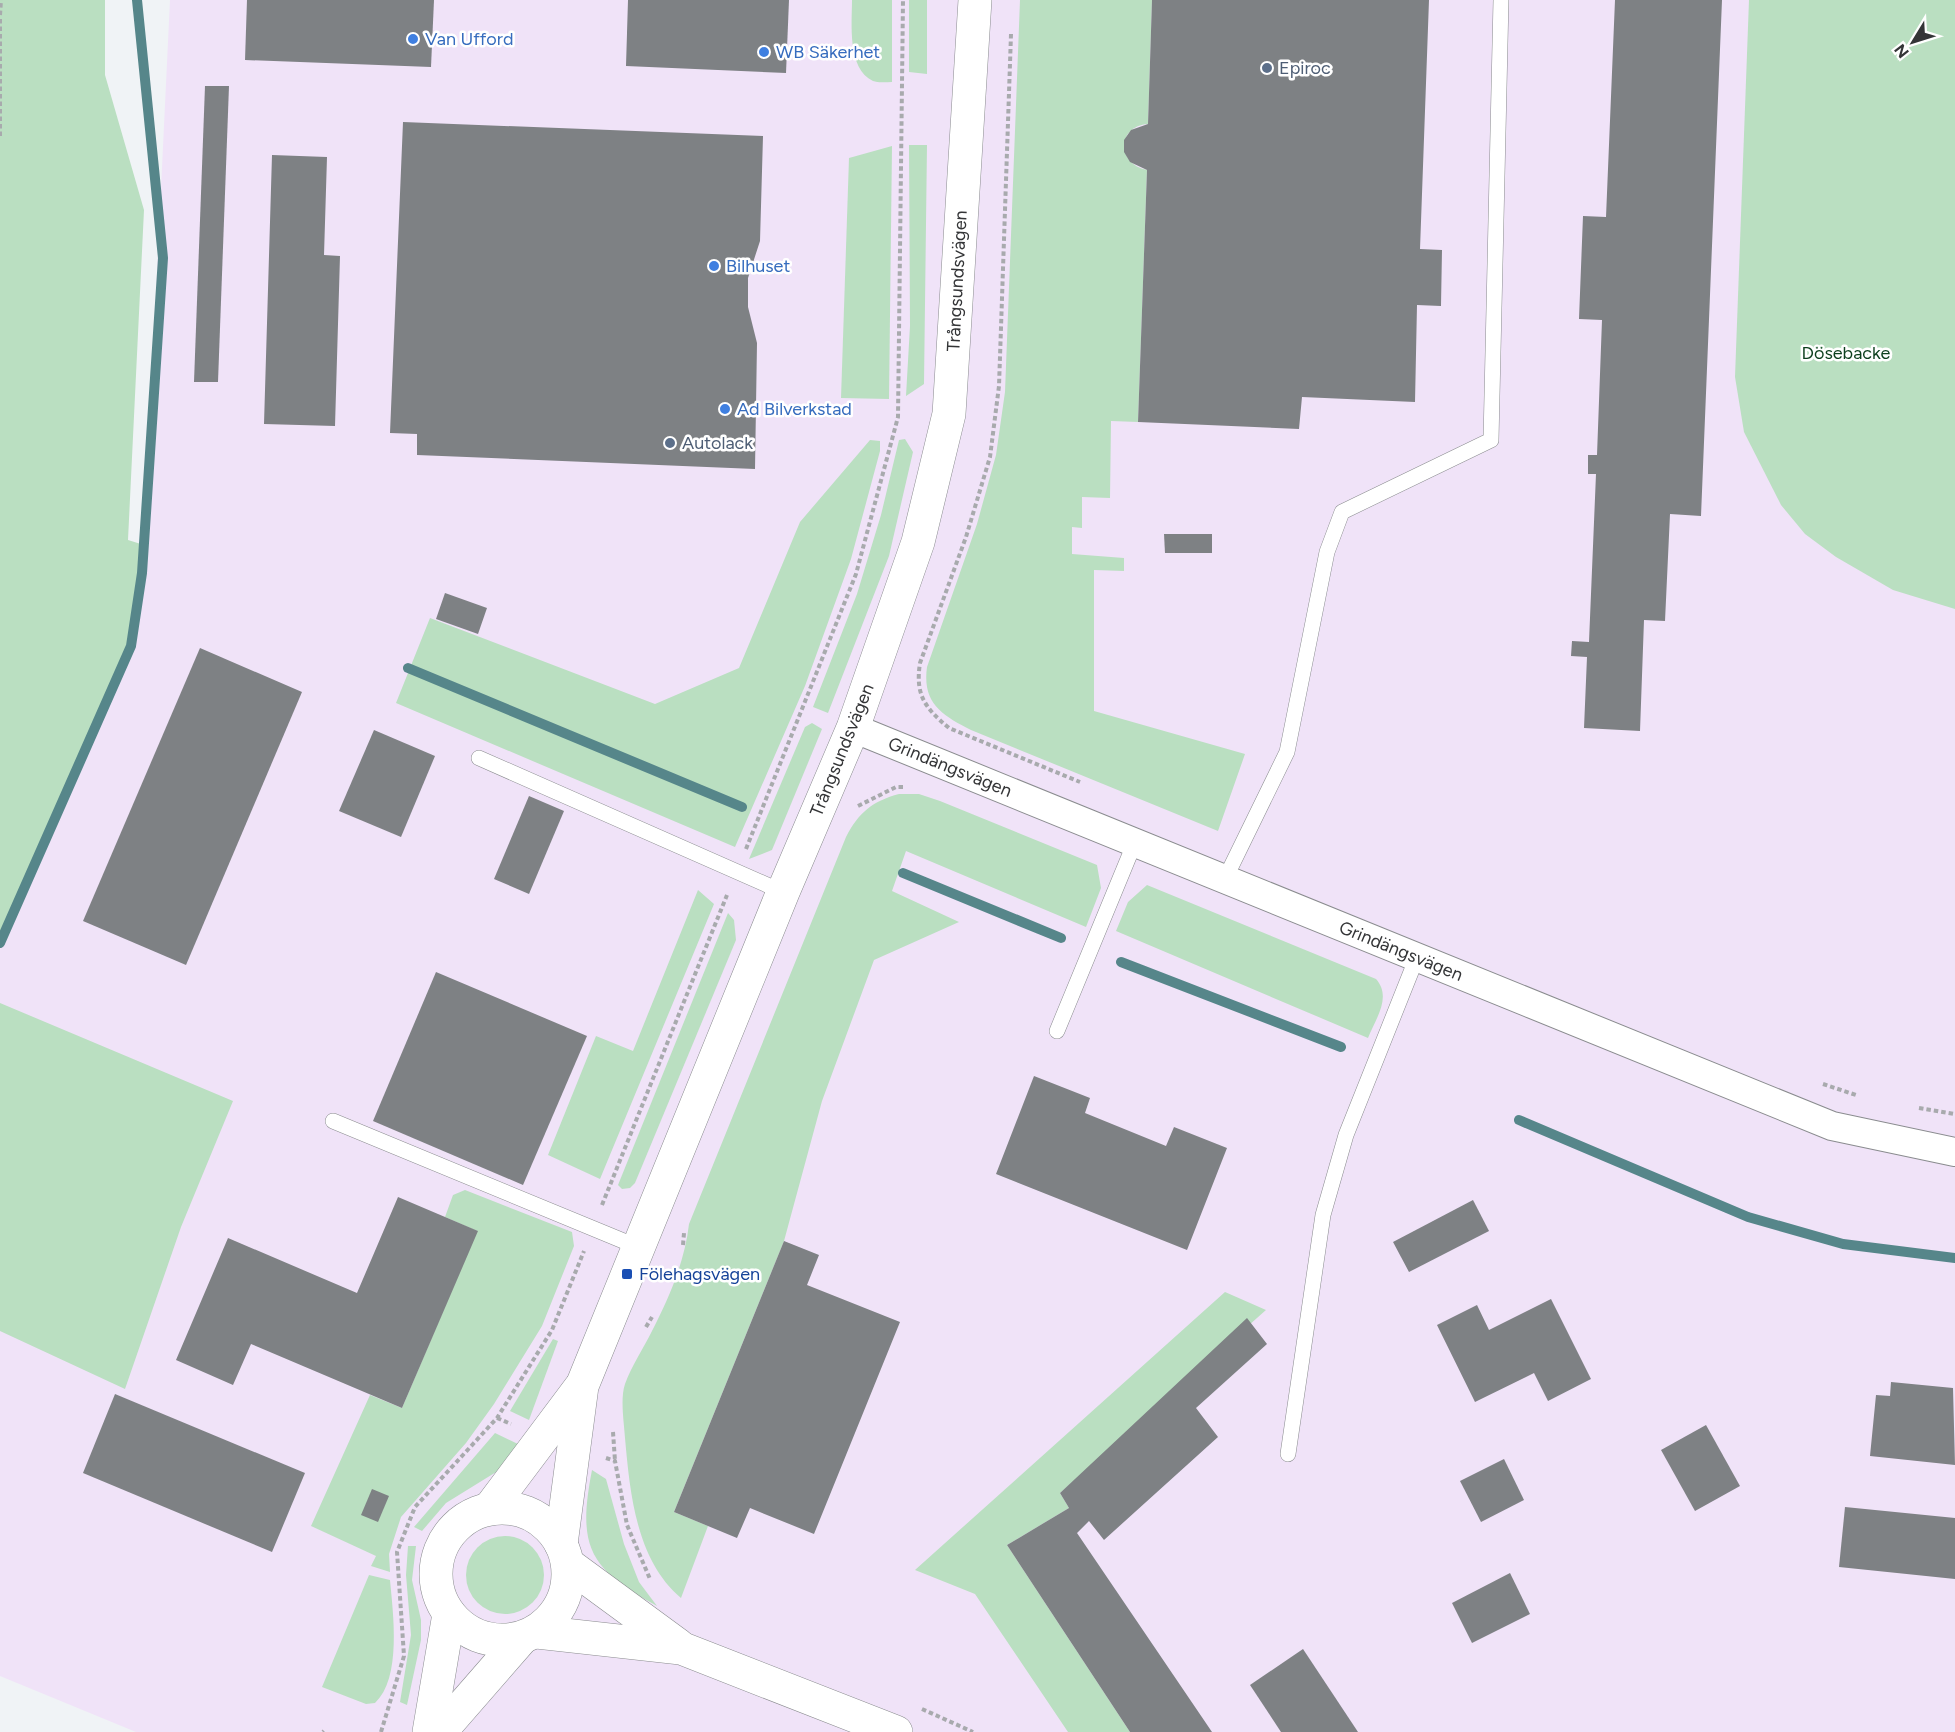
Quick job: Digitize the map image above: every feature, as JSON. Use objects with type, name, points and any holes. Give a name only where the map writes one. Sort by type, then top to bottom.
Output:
[{"type":"main road","name":"Trångsundsvägen","points":[[963,0],[968,80]]},
{"type":"main road","name":"Trångsundsvägen","points":[[565,1554],[582,1386],[783,892],[853,728],[918,542],[948,414],[975,0]]},
{"type":"main road","name":"Trångsundsvägen","points":[[490,1509],[582,1386]]},
{"type":"main road","points":[[681,1648],[565,1554],[549,1527],[533,1515],[512,1508],[490,1509],[468,1516],[451,1531],[440,1550],[435,1572],[438,1594],[449,1614],[463,1629],[481,1638],[501,1641],[529,1635],[681,1648],[896,1732]]},
{"type":"main road","points":[[440,1732],[529,1635],[552,1620],[562,1605],[568,1588],[565,1554]]},
{"type":"main road","points":[[429,1732],[449,1614]]},
{"type":"street","name":"Grindängsvägen","points":[[853,728],[1832,1126],[1955,1152]]},
{"type":"lane","points":[[1225,879],[1287,752],[1327,552],[1342,512],[1491,440],[1493,260],[1501,0]]},
{"type":"lane","points":[[479,758],[783,892]]},
{"type":"lane","points":[[1057,1031],[1135,842]]},
{"type":"lane","points":[[1288,1454],[1323,1215],[1346,1135],[1417,957]]},
{"type":"lane","points":[[333,1121],[638,1247]]},
{"type":"path","points":[[0,137],[1,0]]},
{"type":"path","points":[[1011,22],[999,386],[990,457],[966,537],[921,663],[918,681],[922,699],[934,716],[949,728],[1089,786]]},
{"type":"path","points":[[856,808],[896,787],[913,786]]},
{"type":"path","points":[[1817,1082],[1866,1097]]},
{"type":"path","points":[[1916,1108],[1955,1114]]},
{"type":"path","points":[[682,1245],[685,1224]]},
{"type":"path","points":[[643,1334],[652,1317]]},
{"type":"path","points":[[497,1418],[543,1438]]},
{"type":"path","points":[[613,1429],[615,1461],[627,1525],[651,1581]]},
{"type":"path","points":[[574,1449],[615,1461]]},
{"type":"path","points":[[919,1708],[973,1732]]},
{"type":"shaded area","points":[[170,0],[1955,0],[1955,1732],[136,1732],[0,1676],[0,943],[131,646],[144,545]]},
{"type":"green space","points":[[0,0],[105,0],[105,75],[144,210],[128,540],[144,545],[131,646],[0,943]]},
{"type":"green space","points":[[852,0],[892,0],[892,82],[873,81],[859,67],[853,45]]},
{"type":"green space","points":[[909,0],[927,0],[927,74],[909,72]]},
{"type":"green space","points":[[1020,0],[1152,0],[1148,124],[1130,131],[1124,146],[1130,161],[1147,170],[1138,422],[1111,421],[1110,498],[1082,497],[1082,528],[1072,527],[1072,554],[1124,558],[1124,571],[1094,570],[1094,711],[1245,754],[1218,831],[971,730],[943,713],[931,699],[928,690],[927,667],[977,524],[996,455],[1005,392]]},
{"type":"green space","name":"Dösebacke","points":[[1749,0],[1955,0],[1955,609],[1893,590],[1836,557],[1805,534],[1781,505],[1744,432],[1735,377]]},
{"type":"green space","points":[[909,145],[927,145],[924,384],[906,396],[910,326]]},
{"type":"green space","points":[[892,146],[889,399],[841,398],[849,158]]},
{"type":"green space","points":[[905,439],[913,452],[889,556],[828,713],[813,707],[857,594],[881,515],[899,440]]},
{"type":"green space","points":[[870,440],[880,441],[880,451],[851,559],[805,686],[735,847],[396,703],[430,618],[655,704],[739,668],[800,522]]},
{"type":"green space","points":[[812,723],[822,729],[772,850],[749,859],[805,727]]},
{"type":"green space","points":[[899,794],[919,794],[940,801],[1097,865],[1101,888],[1086,927],[906,851],[892,891],[959,922],[874,960],[822,1101],[784,1241],[674,1512],[708,1526],[681,1598],[654,1565],[638,1524],[633,1503],[625,1438],[623,1403],[625,1384],[670,1292],[684,1252],[689,1224],[846,837],[856,821],[874,804]]},
{"type":"green space","points":[[1147,885],[1376,979],[1381,986],[1383,1000],[1368,1038],[1116,931],[1128,902]]},
{"type":"green space","points":[[698,890],[714,904],[600,1179],[548,1155],[596,1036],[633,1051]]},
{"type":"green space","points":[[728,913],[734,920],[736,940],[635,1183],[630,1188],[622,1189],[618,1185]]},
{"type":"green space","points":[[0,1003],[233,1101],[181,1227],[125,1389],[0,1331]]},
{"type":"green space","points":[[465,1190],[572,1232],[574,1246],[542,1326],[494,1404],[466,1443],[401,1517],[389,1554],[390,1572],[371,1566],[376,1556],[311,1526],[370,1395],[402,1408],[477,1231],[445,1217],[453,1195]]},
{"type":"green space","points":[[1225,1292],[1266,1310],[1060,1493],[1069,1508],[1007,1545],[1130,1732],[1068,1732],[975,1594],[915,1570]]},
{"type":"green space","points":[[553,1339],[558,1341],[529,1420],[510,1411]]},
{"type":"green space","points":[[495,1433],[518,1444],[501,1469],[446,1503],[422,1531],[414,1527]]},
{"type":"green space","points":[[592,1470],[606,1479],[624,1544],[639,1582],[657,1606],[616,1580],[593,1553],[586,1519]]},
{"type":"green space","points":[[497,1536],[513,1536],[527,1542],[538,1553],[544,1567],[544,1583],[538,1597],[527,1608],[513,1614],[497,1614],[483,1608],[472,1597],[466,1583],[466,1567],[472,1553],[483,1542]]},
{"type":"green space","points":[[408,1546],[416,1546],[412,1580],[421,1620],[421,1640],[407,1705],[400,1702],[411,1635],[406,1575]]},
{"type":"green space","points":[[369,1575],[390,1580],[394,1644],[389,1678],[384,1692],[375,1703],[366,1704],[322,1687]]},
{"type":"building","points":[[247,0],[434,0],[431,67],[245,60]]},
{"type":"building","points":[[628,0],[789,0],[786,73],[626,66]]},
{"type":"building","points":[[1152,0],[1429,0],[1420,249],[1442,250],[1441,306],[1417,305],[1415,402],[1302,397],[1299,429],[1138,422],[1147,170],[1130,162],[1124,152],[1124,140],[1131,130],[1148,124]]},
{"type":"building","points":[[1615,0],[1722,0],[1701,516],[1670,514],[1665,621],[1644,620],[1640,731],[1584,728],[1587,657],[1571,656],[1572,641],[1589,642],[1596,474],[1588,474],[1588,455],[1597,455],[1602,320],[1579,319],[1583,216],[1606,217]]},
{"type":"building","points":[[205,86],[229,86],[218,382],[194,382]]},
{"type":"building","points":[[403,122],[763,136],[760,241],[748,278],[748,307],[757,343],[755,469],[417,455],[417,434],[390,433]]},
{"type":"building","points":[[272,155],[327,157],[324,255],[340,256],[335,426],[264,424]]},
{"type":"building","points":[[1164,534],[1212,534],[1212,553],[1165,553]]},
{"type":"building","points":[[445,593],[487,608],[478,634],[436,619]]},
{"type":"building","points":[[200,648],[302,692],[186,965],[83,921]]},
{"type":"building","points":[[374,730],[435,756],[401,837],[339,811]]},
{"type":"building","points":[[529,796],[564,811],[529,894],[494,879]]},
{"type":"building","points":[[436,972],[587,1036],[523,1185],[373,1121]]},
{"type":"building","points":[[1034,1076],[1090,1098],[1085,1113],[1166,1146],[1174,1127],[1227,1148],[1187,1250],[996,1174]]},
{"type":"building","points":[[398,1197],[478,1231],[402,1408],[251,1344],[233,1385],[176,1360],[228,1238],[357,1293]]},
{"type":"building","points":[[1473,1200],[1489,1231],[1409,1272],[1393,1242]]},
{"type":"building","points":[[784,1241],[819,1255],[807,1285],[900,1322],[814,1534],[750,1508],[737,1538],[674,1512]]},
{"type":"building","points":[[1551,1299],[1591,1379],[1548,1401],[1534,1373],[1475,1402],[1437,1325],[1477,1305],[1489,1330]]},
{"type":"building","points":[[1247,1318],[1267,1344],[1196,1408],[1218,1437],[1104,1540],[1089,1521],[1077,1533],[1212,1732],[1130,1732],[1007,1545],[1069,1508],[1060,1493]]},
{"type":"building","points":[[1891,1382],[1953,1388],[1955,1465],[1870,1456],[1876,1395],[1890,1396]]},
{"type":"building","points":[[115,1394],[305,1473],[272,1552],[83,1473]]},
{"type":"building","points":[[1706,1425],[1740,1486],[1695,1511],[1661,1450]]},
{"type":"building","points":[[1504,1459],[1524,1500],[1481,1522],[1460,1481]]},
{"type":"building","points":[[372,1489],[389,1496],[378,1522],[361,1515]]},
{"type":"building","points":[[1845,1507],[1955,1518],[1955,1579],[1839,1567]]},
{"type":"building","points":[[1510,1573],[1530,1614],[1472,1643],[1452,1603]]},
{"type":"building","points":[[1303,1649],[1358,1732],[1281,1732],[1250,1685]]},
{"type":"waterway","points":[[0,943],[131,646],[142,573],[163,258],[137,0]]},
{"type":"waterway","points":[[408,668],[742,807]]},
{"type":"waterway","points":[[903,873],[1061,938]]},
{"type":"waterway","points":[[1121,962],[1341,1047]]},
{"type":"waterway","points":[[1519,1120],[1748,1217],[1843,1244],[1955,1258]]},
{"type":"place","name":"Van Ufford","points":[[413,39]]},
{"type":"place","name":"WB Säkerhet","points":[[764,52]]},
{"type":"place","name":"Epiroc","points":[[1267,68]]},
{"type":"place","name":"Bilhuset","points":[[714,266]]},
{"type":"place","name":"Ad Bilverkstad","points":[[725,409]]},
{"type":"place","name":"Autolack","points":[[670,443]]},
{"type":"place","name":"Fölehagsvägen","points":[[627,1274]]}]
